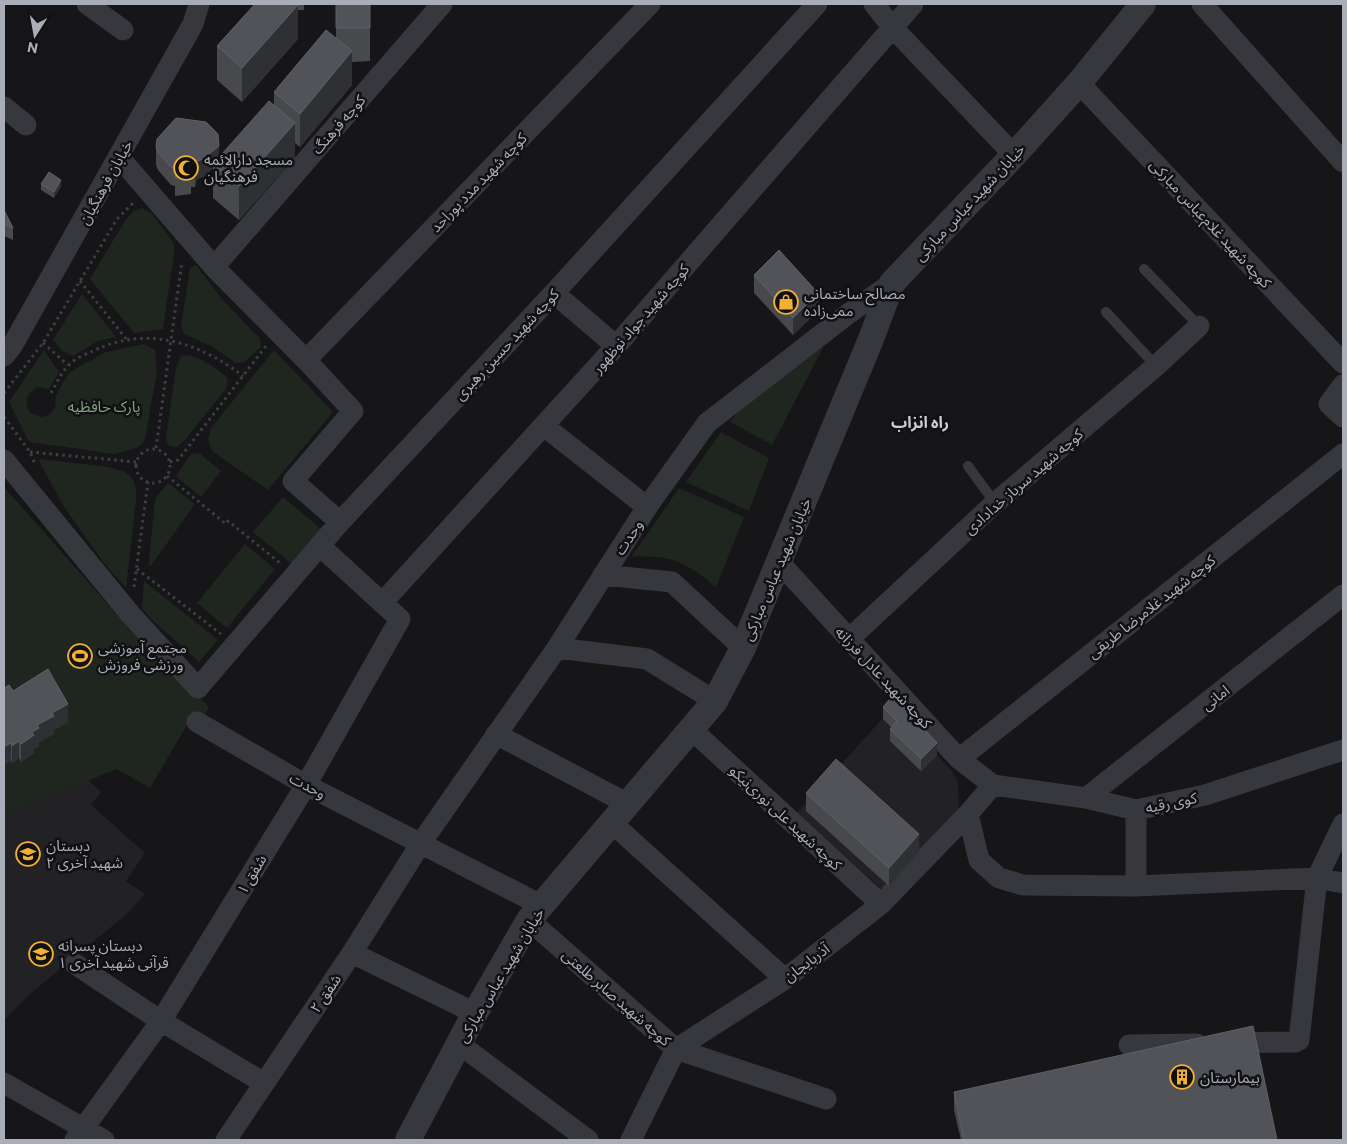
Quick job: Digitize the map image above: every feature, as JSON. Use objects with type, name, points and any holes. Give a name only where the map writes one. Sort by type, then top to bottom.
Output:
[{"type":"street","points":[[87,4],[123,30]]},
{"type":"street","name":"خیابان فرهنگیان","points":[[4,356],[12,346],[193,24],[198,4]]},
{"type":"street","name":"کوچه فرهنگ","points":[[214,267],[440,4]]},
{"type":"street","name":"کوچه شهید مدد پوراحد","points":[[306,360],[650,4]]},
{"type":"street","name":"کوچه شهید حسین رهبری","points":[[131,615],[198,688],[340,522],[554,293],[817,4]]},
{"type":"street","points":[[874,4],[893,28],[1014,155]]},
{"type":"street","name":"کوچه شهید جواد نوظهور","points":[[382,603],[616,346],[913,4]]},
{"type":"street","name":"خیابان شهید عباس مبارکی","points":[[408,1140],[475,1012],[535,913],[715,702],[743,648],[864,357],[892,284],[1079,83],[1143,4]]},
{"type":"street","points":[[1202,4],[1343,162]]},
{"type":"street","name":"کوچه شهید غلام‌عباس مبارکی","points":[[1079,83],[1343,364]]},
{"type":"street","points":[[4,107],[26,125]]},
{"type":"street","points":[[119,157],[214,267],[306,360],[353,411],[293,482],[340,522]]},
{"type":"street","name":"وحدت","points":[[421,843],[557,648],[647,507],[707,423],[848,314],[892,284]]},
{"type":"street","points":[[554,293],[616,346]]},
{"type":"street","name":"کوچه شهید سرباز خدادادی","points":[[849,639],[995,503],[1156,366],[1199,326]]},
{"type":"street","points":[[1343,385],[1329,404],[1343,417]]},
{"type":"street","points":[[544,426],[647,507]]},
{"type":"street","name":"کوچه شهید غلامرضا طریقی","points":[[959,759],[1343,454]]},
{"type":"street","points":[[4,460],[131,615]]},
{"type":"street","points":[[320,546],[382,603]]},
{"type":"street","name":"کوچه شهید عادل فرزانه","points":[[779,562],[959,759],[993,785]]},
{"type":"street","points":[[603,575],[672,582],[743,648]]},
{"type":"street","name":"امانی","points":[[1086,798],[1343,595]]},
{"type":"street","name":"شفق ۱","points":[[80,1134],[161,1022],[306,785],[400,619],[382,603]]},
{"type":"street","points":[[557,648],[647,659],[715,702]]},
{"type":"street","name":"وحدت","points":[[197,722],[306,785],[421,843],[535,913]]},
{"type":"street","name":"کوچه شهید علی نوری‌نیکو","points":[[690,729],[881,904]]},
{"type":"street","points":[[496,734],[620,814],[785,979]]},
{"type":"street","name":"کوی رقیه","points":[[993,785],[1086,798],[1136,810],[1205,795],[1343,750]]},
{"type":"street","name":"آذربایجان","points":[[676,1049],[785,979],[881,904],[968,814],[993,785]]},
{"type":"street","points":[[1136,810],[1136,886]]},
{"type":"street","points":[[968,814],[979,860],[999,878],[1023,885],[1136,886],[1317,878],[1343,883]]},
{"type":"street","points":[[1129,1045],[1295,1042],[1298,1040],[1300,1036],[1317,878],[1343,824]]},
{"type":"street","name":"شفق ۲","points":[[226,1140],[352,953],[421,843]]},
{"type":"street","name":"کوچه شهید صابر طلعتی","points":[[535,913],[676,1049],[826,1099]]},
{"type":"street","points":[[352,953],[475,1012]]},
{"type":"street","points":[[75,964],[161,1022],[264,1084]]},
{"type":"street","points":[[458,1043],[588,1140]]},
{"type":"street","points":[[631,1140],[676,1049]]},
{"type":"street","points":[[4,1082],[80,1134],[104,1140]]},
{"type":"lane","points":[[1144,269],[1199,326]]},
{"type":"lane","points":[[1106,312],[1156,366]]},
{"type":"lane","points":[[968,466],[995,503]]},
{"type":"path","points":[[4,393],[43,343],[117,219],[132,203],[138,203]]},
{"type":"path","points":[[156,448],[183,256]]},
{"type":"path","points":[[80,281],[127,340]]},
{"type":"path","points":[[51,393],[68,365],[106,344],[143,338],[171,340],[185,344],[208,353],[243,376]]},
{"type":"path","points":[[170,462],[178,460],[267,346],[263,338]]},
{"type":"path","points":[[43,343],[68,365]]},
{"type":"path","points":[[156,448],[165,453],[170,462],[170,471],[159,482],[148,482],[139,477],[135,467],[138,457],[145,450],[156,448]]},
{"type":"path","points":[[30,452],[136,462]]},
{"type":"path","points":[[167,476],[226,524],[228,521],[295,575]]},
{"type":"path","points":[[131,615],[148,482]]},
{"type":"path","points":[[137,568],[235,645]]},
{"type":"shaded area","points":[[893,707],[952,771],[958,783],[959,813],[884,891],[797,813]]},
{"type":"shaded area","name":"دبستان پسرانه قرآنی شهید آخری ۱","points":[[88,780],[101,792],[91,805],[145,853],[126,881],[145,894],[127,914],[31,993],[4,1020],[4,815]]},
{"type":"green space","points":[[142,208],[152,214],[174,243],[174,254],[163,329],[134,333],[90,279],[126,219],[133,212]]},
{"type":"green space","points":[[196,265],[222,299],[260,339],[261,347],[244,362],[236,363],[211,346],[184,334],[181,326],[190,268]]},
{"type":"green space","name":"پارک حافظیه","points":[[82,294],[116,337],[98,341],[73,356],[62,351],[53,340]]},
{"type":"green space","name":"پارک حافظیه","points":[[144,344],[155,350],[157,371],[145,439],[142,444],[136,448],[114,454],[29,442],[9,402],[44,350],[59,372],[49,389],[38,387],[27,398],[30,413],[42,417],[49,415],[55,408],[56,395],[68,374],[106,352]]},
{"type":"green space","points":[[822,346],[823,348],[772,445],[730,422],[743,407]]},
{"type":"green space","points":[[274,350],[333,412],[268,490],[212,451],[208,439],[211,428]]},
{"type":"green space","name":"پارک حافظیه","points":[[188,355],[210,364],[228,379],[226,389],[177,447],[168,445],[166,438],[176,368],[181,356]]},
{"type":"green space","points":[[721,432],[769,458],[749,511],[686,482]]},
{"type":"green space","points":[[199,453],[221,471],[201,497],[176,476],[191,454]]},
{"type":"green space","points":[[40,459],[109,467],[125,472],[132,478],[136,487],[136,502],[126,588],[103,562],[63,505],[40,463]]},
{"type":"green space","points":[[168,483],[195,504],[150,567],[156,497]]},
{"type":"green space","name":"مجتمع آموزشی ورزشی فروزش","points":[[4,487],[126,625],[209,707],[204,717],[194,713],[150,788],[117,769],[4,815],[4,765],[11,761],[12,763],[19,758],[21,761],[34,753],[32,750],[37,743],[54,734],[4,706]]},
{"type":"green space","points":[[679,488],[744,517],[716,587],[692,569],[678,562],[660,557],[632,556]]},
{"type":"green space","points":[[283,497],[321,529],[292,564],[253,532]]},
{"type":"green space","points":[[245,544],[275,569],[227,628],[197,603]]},
{"type":"green space","points":[[144,581],[218,640],[199,662],[152,620],[142,608]]},
{"type":"building","points":[[255,4],[298,5],[242,68],[217,46]]},
{"type":"building","points":[[336,4],[370,4],[370,28],[336,28]]},
{"type":"building","points":[[326,30],[352,51],[300,114],[274,92]]},
{"type":"building","points":[[269,101],[295,123],[239,186],[213,164]]},
{"type":"building","points":[[176,118],[206,122],[218,134],[219,146],[203,159],[197,161],[195,169],[191,169],[191,176],[175,178],[176,168],[171,167],[156,147],[157,139]]},
{"type":"building","points":[[49,172],[61,180],[54,192],[41,184]]},
{"type":"building","points":[[4,210],[13,228],[4,224]]},
{"type":"building","points":[[779,250],[818,293],[793,318],[754,275]]},
{"type":"building","points":[[48,669],[68,704],[52,713],[54,716],[37,725],[39,728],[32,732],[34,735],[21,744],[19,741],[12,746],[11,743],[4,747],[4,688],[9,685],[13,691]]},
{"type":"building","points":[[893,695],[937,743],[921,759],[890,729],[897,721],[883,707]]},
{"type":"building","points":[[836,759],[919,834],[889,868],[806,793]]},
{"type":"building","name":"بیمارستان","points":[[1253,1026],[1277,1140],[964,1140],[954,1092]]},
{"type":"place","name":"مسجد دارالائمه فرهنگیان","points":[[186,168]]},
{"type":"place","name":"مصالح ساختمانی ممی‌زاده","points":[[786,302]]},
{"type":"place","name":"مجتمع آموزشی ورزشی فروزش","points":[[80,656]]},
{"type":"place","name":"دبستان شهید آخری ۲","points":[[28,854]]},
{"type":"place","name":"دبستان پسرانه قرآنی شهید آخری ۱","points":[[41,954]]},
{"type":"place","name":"بیمارستان","points":[[1182,1077]]},
{"type":"district","name":"راه انزاب","points":[[920,421]]}]
